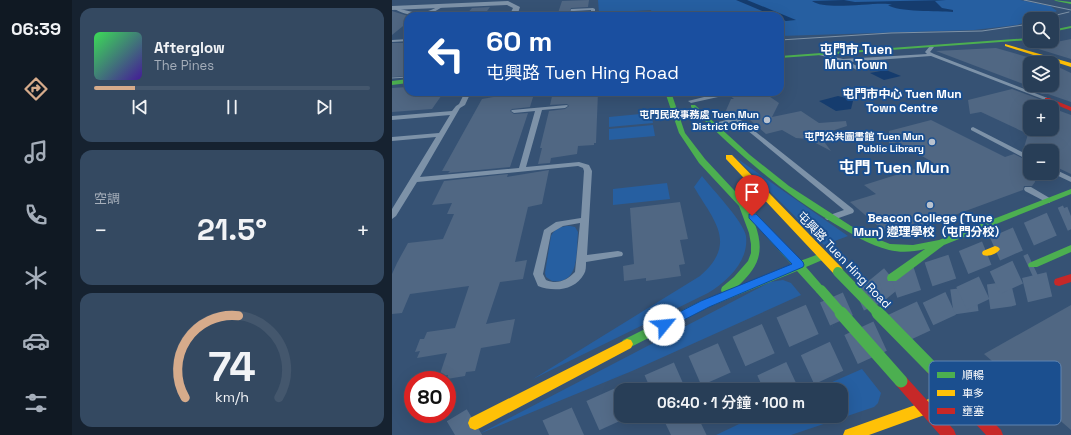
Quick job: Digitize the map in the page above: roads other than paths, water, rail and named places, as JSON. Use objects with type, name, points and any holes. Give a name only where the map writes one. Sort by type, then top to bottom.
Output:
[{"type":"main road","points":[[1056,0],[1071,3]]},
{"type":"main road","points":[[1059,30],[1071,27]]},
{"type":"main road","points":[[1059,35],[1071,33]]},
{"type":"main road","points":[[784,57],[817,54],[932,51],[1023,35]]},
{"type":"main road","points":[[784,52],[1023,39]]},
{"type":"main road","points":[[996,40],[1071,65]]},
{"type":"main road","points":[[392,83],[404,82]]},
{"type":"main road","points":[[392,88],[404,87]]},
{"type":"main road","points":[[1047,99],[1065,94]]},
{"type":"main road","points":[[669,96],[677,120],[690,146],[743,207],[799,265],[929,412]]},
{"type":"main road","points":[[1047,99],[1071,109]]},
{"type":"main road","points":[[691,100],[711,125],[763,172],[830,218],[886,246],[909,249],[941,243],[1071,191]]},
{"type":"main road","points":[[691,100],[715,141]]},
{"type":"main road","name":"屯興路 Tuen Hing Road","points":[[724,151],[748,180],[929,365]]},
{"type":"main road","points":[[705,304],[735,283],[747,270],[755,257],[757,240],[743,207]]},
{"type":"main road","points":[[892,278],[941,243]]},
{"type":"main road","points":[[1033,265],[1071,248]]},
{"type":"main road","points":[[475,423],[705,304],[823,256]]},
{"type":"main road","points":[[1059,282],[1071,278]]},
{"type":"main road","points":[[850,435],[929,406]]},
{"type":"main road","points":[[940,425],[949,435]]},
{"type":"main road","name":"屯興路 Tuen Hing Road","points":[[986,425],[996,435]]},
{"type":"street","points":[[393,8],[499,2],[517,6],[515,12]]},
{"type":"lane","points":[[572,12],[572,10],[577,9],[593,9],[593,12]]},
{"type":"lane","points":[[607,12],[629,9]]},
{"type":"lane","points":[[392,45],[395,41]]},
{"type":"lane","points":[[843,61],[932,51],[1047,99]]},
{"type":"lane","points":[[817,54],[830,56],[857,68]]},
{"type":"lane","points":[[392,216],[441,135],[467,96]]},
{"type":"lane","points":[[691,100],[716,96]]},
{"type":"lane","points":[[514,111],[565,106]]},
{"type":"lane","points":[[522,169],[539,108]]},
{"type":"lane","points":[[392,118],[457,110]]},
{"type":"lane","points":[[711,125],[737,119],[850,211],[830,218]]},
{"type":"lane","points":[[973,129],[1023,154]]},
{"type":"lane","points":[[392,139],[441,135]]},
{"type":"lane","points":[[414,180],[575,164],[586,167],[588,171],[585,220],[582,259],[580,273],[570,282],[562,285],[547,286],[539,279],[538,274],[547,232],[556,225],[585,220]]},
{"type":"lane","points":[[1059,174],[1071,180]]},
{"type":"lane","points":[[1028,189],[1049,200]]},
{"type":"lane","points":[[582,259],[618,254]]},
{"type":"tunnel","points":[[1066,218],[1071,216]]},
{"type":"tunnel","points":[[995,249],[1068,217]]},
{"type":"tunnel","points":[[825,314],[875,292],[960,264],[987,253]]},
{"type":"tunnel","points":[[928,314],[1033,265]]},
{"type":"tunnel","points":[[875,292],[892,278]]},
{"type":"tunnel","points":[[952,302],[1009,294],[1059,282]]},
{"type":"tunnel","points":[[667,383],[827,313]]},
{"type":"tunnel","points":[[779,383],[930,313]]},
{"type":"tunnel","points":[[549,435],[614,406]]},
{"type":"tunnel","points":[[455,435],[475,423]]},
{"type":"tunnel","points":[[671,435],[696,423]]},
{"type":"tram line","points":[[1024,0],[1071,10]]},
{"type":"tram line","points":[[1059,14],[1069,12]]},
{"type":"tram line","points":[[784,40],[891,33],[982,31],[1023,25]]},
{"type":"tram line","points":[[392,78],[404,77]]},
{"type":"place","name":"屯門民政事務處 Tuen Mun District Office","points":[[767,120]]},
{"type":"place","name":"屯門公共圖書館 Tuen Mun Public Library","points":[[932,142]]},
{"type":"place","name":"Beacon College (Tune Mun) 遵理學校（屯門分校）","points":[[930,205]]},
{"type":"district","name":"屯門市 Tuen Mun Town","points":[[856,56]]},
{"type":"district","name":"屯門市中心 Tuen Mun Town Centre","points":[[902,101]]},
{"type":"district","name":"屯門 Tuen Mun","points":[[894,167]]}]
